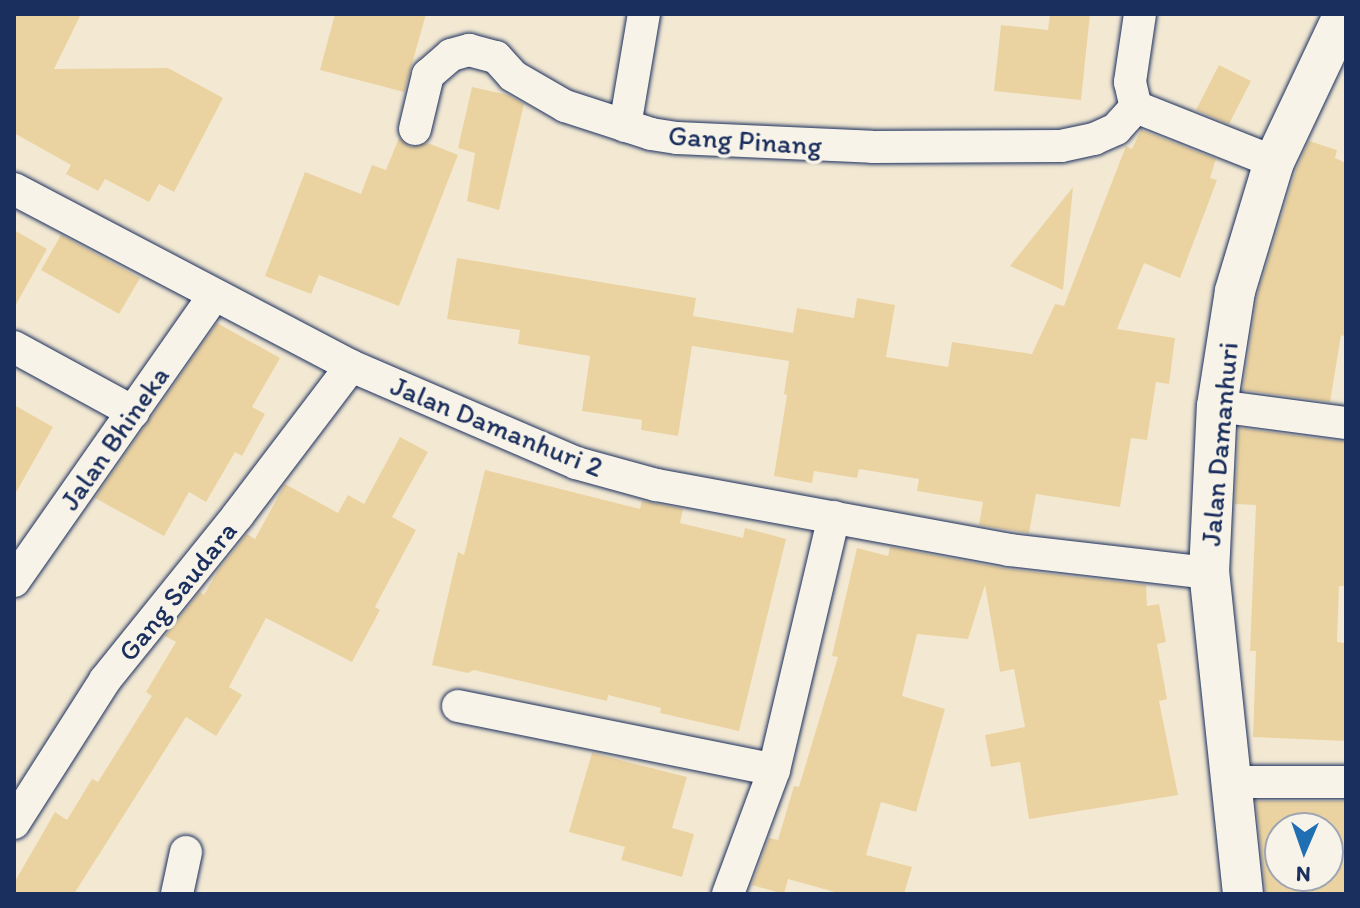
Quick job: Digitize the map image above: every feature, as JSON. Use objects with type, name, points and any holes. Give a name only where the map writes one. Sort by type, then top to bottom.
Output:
[{"type":"street","points":[[625,126],[644,14]]},
{"type":"street","points":[[1140,14],[1130,82],[1136,107],[1274,162]]},
{"type":"street","name":"Jalan Damanhuri","points":[[1243,894],[1234,782],[1209,573],[1217,406],[1235,291],[1274,162],[1344,14]]},
{"type":"street","name":"Gang Pinang","points":[[415,129],[428,75],[451,55],[469,50],[496,57],[513,76],[565,106],[625,126],[677,138],[754,143],[1061,146],[1094,139],[1116,129],[1136,107]]},
{"type":"street","name":"Jalan Damanhuri 2","points":[[14,189],[351,366],[576,463],[656,485],[1009,550],[1209,573]]},
{"type":"street","name":"Jalan Bhineka","points":[[14,581],[214,295]]},
{"type":"street","points":[[14,347],[133,412]]},
{"type":"street","name":"Gang Saudara","points":[[14,823],[105,680],[238,515],[351,366]]},
{"type":"street","points":[[1217,406],[1346,423]]},
{"type":"street","points":[[728,894],[774,770],[834,517]]},
{"type":"street","points":[[458,706],[774,770]]},
{"type":"street","points":[[1234,782],[1346,782]]},
{"type":"street","points":[[177,894],[186,852]]},
{"type":"building","points":[[14,14],[81,14],[54,69],[168,68],[223,98],[174,192],[159,184],[149,202],[105,179],[98,191],[66,174],[71,165],[14,133]]},
{"type":"building","points":[[335,14],[426,14],[404,92],[320,70]]},
{"type":"building","points":[[1050,14],[1090,14],[1081,100],[994,91],[1001,25],[1048,30]]},
{"type":"building","points":[[1219,65],[1251,81],[1229,124],[1196,110]]},
{"type":"building","points":[[472,87],[508,95],[524,104],[499,210],[467,201],[475,153],[458,148]]},
{"type":"building","points":[[1141,130],[1216,159],[1210,178],[1217,180],[1180,278],[1144,263],[1117,329],[1175,338],[1169,384],[1156,382],[1147,440],[1131,438],[1120,507],[1036,494],[1029,533],[979,525],[983,502],[917,491],[919,479],[859,469],[857,478],[814,471],[812,483],[774,476],[787,395],[784,394],[789,361],[692,346],[678,436],[641,430],[642,420],[582,411],[590,356],[518,344],[520,330],[447,319],[457,258],[696,298],[693,316],[793,333],[797,308],[854,318],[857,298],[895,305],[886,357],[948,367],[952,342],[1032,354],[1055,304],[1064,306],[1126,146],[1132,149]]},
{"type":"building","points":[[399,138],[410,147],[428,143],[458,155],[399,306],[319,275],[311,294],[265,276],[305,172],[361,194],[372,165],[386,170]]},
{"type":"building","points":[[1309,141],[1337,150],[1335,158],[1346,163],[1346,337],[1341,335],[1330,402],[1243,390],[1257,296],[1296,170]]},
{"type":"building","points":[[1073,187],[1063,290],[1010,266]]},
{"type":"building","points":[[14,230],[47,249],[14,308]]},
{"type":"building","points":[[61,235],[140,278],[119,314],[41,270]]},
{"type":"building","points":[[217,323],[280,358],[252,407],[265,414],[242,456],[235,452],[206,502],[189,492],[164,536],[95,498]]},
{"type":"building","points":[[14,405],[53,427],[14,496]]},
{"type":"building","points":[[1239,428],[1346,442],[1346,586],[1339,586],[1337,642],[1346,643],[1346,741],[1253,737],[1256,651],[1250,651],[1256,505],[1235,504]]},
{"type":"building","points":[[400,437],[428,452],[392,517],[416,530],[375,607],[380,610],[352,662],[266,618],[229,687],[242,695],[216,736],[186,717],[74,894],[14,894],[14,883],[55,812],[67,820],[92,779],[98,782],[152,696],[146,692],[176,642],[165,636],[200,592],[204,595],[217,572],[247,534],[255,539],[285,484],[338,513],[348,495],[364,504]]},
{"type":"building","points":[[485,470],[640,509],[642,501],[683,509],[680,523],[743,538],[745,528],[786,539],[739,731],[660,713],[661,708],[608,695],[607,701],[474,670],[468,673],[432,665],[458,552],[464,555]]},
{"type":"building","points":[[890,547],[1007,569],[1146,585],[1147,606],[1159,604],[1166,642],[1157,644],[1167,699],[1159,701],[1178,795],[1029,819],[1020,762],[991,767],[985,735],[1025,727],[1014,669],[1000,672],[985,585],[968,639],[917,634],[902,696],[945,709],[916,812],[881,802],[866,855],[912,867],[904,894],[842,894],[788,879],[784,894],[752,885],[769,838],[778,840],[794,786],[799,787],[838,657],[832,656],[857,548],[888,556]]},
{"type":"building","points":[[592,753],[687,777],[672,828],[694,834],[682,877],[621,860],[625,847],[569,832]]},
{"type":"building","points":[[1256,801],[1346,801],[1346,894],[1266,894],[1344,892],[1344,812],[1264,812],[1264,875]]}]
